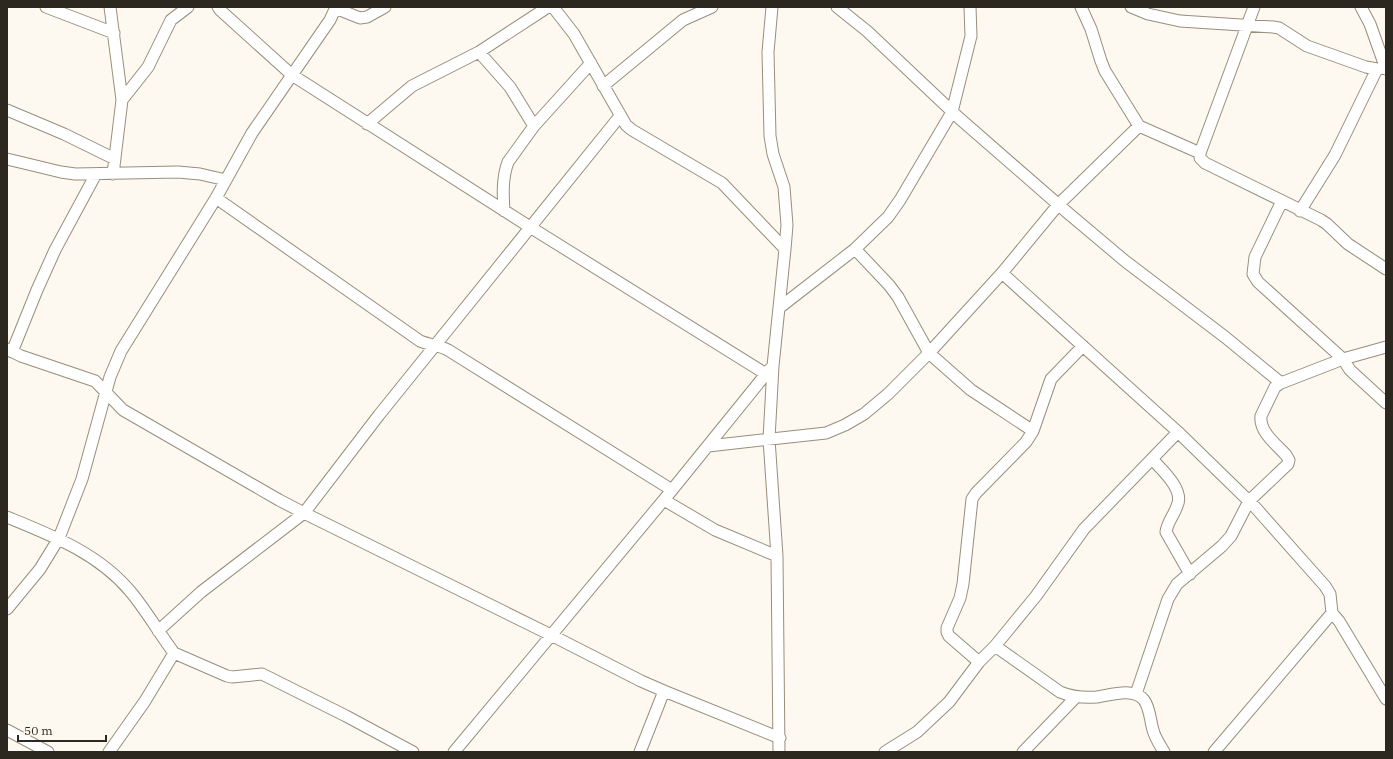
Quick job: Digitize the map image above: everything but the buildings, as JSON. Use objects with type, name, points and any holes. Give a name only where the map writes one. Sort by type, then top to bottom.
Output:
[{"type":"street","points":[[46,7],[114,33]]},
{"type":"street","points":[[110,7],[122,100],[113,174]]},
{"type":"street","points":[[122,100],[148,67],[171,20],[188,7]]},
{"type":"street","points":[[218,7],[292,75],[504,211],[769,370]]},
{"type":"street","points":[[7,609],[40,569],[59,538],[82,479],[105,392],[121,351],[216,198],[252,134],[330,20],[335,8],[360,18],[368,17],[385,7]]},
{"type":"street","points":[[367,124],[412,86],[479,52],[548,7]]},
{"type":"street","points":[[553,7],[574,34],[626,125],[722,183],[785,249]]},
{"type":"street","points":[[603,86],[684,20],[712,7]]},
{"type":"street","points":[[772,7],[768,52],[770,136],[772,154],[784,187],[786,225],[779,308],[769,370],[769,439],[778,556],[779,752]]},
{"type":"street","points":[[837,7],[867,32],[952,112],[1124,261],[1225,337],[1281,383]]},
{"type":"street","points":[[779,308],[855,249],[888,217],[900,200],[952,112],[971,36],[970,7]]},
{"type":"street","points":[[1081,7],[1091,29],[1105,71],[1139,126],[1200,153]]},
{"type":"street","points":[[1131,7],[1148,14],[1180,21],[1249,24],[1279,28],[1307,46],[1366,67],[1384,69]]},
{"type":"street","points":[[1254,7],[1249,24],[1200,153],[1200,158],[1206,163],[1327,224],[1348,244],[1386,269]]},
{"type":"street","points":[[1300,210],[1335,155],[1384,69],[1372,30],[1361,7]]},
{"type":"street","points":[[479,52],[510,87],[534,126]]},
{"type":"street","points":[[504,211],[503,191],[508,162],[534,126],[591,63]]},
{"type":"street","points":[[8,113],[64,134],[115,159]]},
{"type":"street","points":[[158,631],[201,592],[304,513],[379,415],[620,116]]},
{"type":"street","points":[[708,446],[826,433],[845,425],[864,414],[888,394],[929,353],[1002,273],[1058,204],[1139,126]]},
{"type":"street","points":[[7,159],[61,172],[113,174],[178,172],[200,174],[226,180]]},
{"type":"street","points":[[96,174],[56,250],[10,351],[95,381],[123,410],[304,513],[664,692],[780,738]]},
{"type":"street","points":[[216,198],[420,341],[448,350],[672,490]]},
{"type":"street","points":[[1282,201],[1255,257],[1253,274],[1258,282],[1343,358],[1350,370],[1386,403]]},
{"type":"street","points":[[855,249],[893,291],[929,353],[971,390],[1033,431]]},
{"type":"street","points":[[1002,273],[1178,432],[1249,501],[1325,586],[1330,594],[1332,614],[1339,621],[1386,699]]},
{"type":"street","points":[[980,662],[949,636],[947,632],[947,628],[960,598],[972,498],[1026,442],[1033,431],[1051,379],[1083,346]]},
{"type":"street","points":[[1136,694],[1168,599],[1177,584],[1222,546],[1231,536],[1249,501],[1288,464],[1289,460],[1286,455],[1263,429],[1260,422],[1261,416],[1275,387],[1281,383],[1343,358],[1386,347]]},
{"type":"street","points":[[454,752],[664,500],[769,370]]},
{"type":"street","points":[[885,752],[917,732],[949,702],[980,662],[1036,596],[1084,530],[1178,432]]},
{"type":"street","points":[[1152,459],[1176,488],[1179,496],[1178,505],[1166,527],[1166,532],[1190,574]]},
{"type":"street","points":[[664,500],[715,530],[778,556]]},
{"type":"street","points":[[7,517],[59,538],[107,569],[128,589],[143,607],[174,653],[227,676],[232,677],[262,674],[346,716],[413,752]]},
{"type":"street","points":[[1214,752],[1332,614]]},
{"type":"street","points":[[995,646],[1060,692],[1076,697],[1095,697],[1129,692],[1136,694],[1144,700],[1148,708],[1153,730],[1164,752]]},
{"type":"street","points":[[110,752],[174,653]]},
{"type":"street","points":[[640,752],[664,692]]},
{"type":"street","points":[[1023,752],[1076,697]]},
{"type":"street","points":[[7,730],[48,752]]}]
